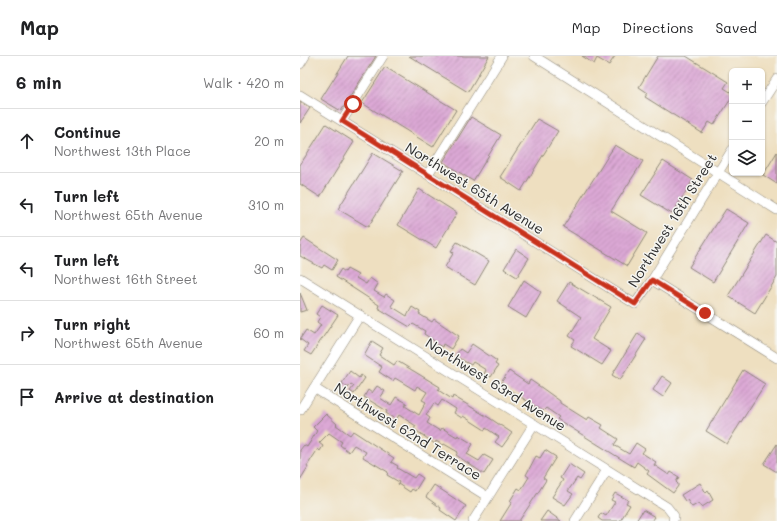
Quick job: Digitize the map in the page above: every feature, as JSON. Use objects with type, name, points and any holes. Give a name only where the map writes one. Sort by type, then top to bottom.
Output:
[{"type":"street","points":[[300,64],[305,56]]},
{"type":"street","points":[[342,121],[383,56]]},
{"type":"street","points":[[428,174],[502,56]]},
{"type":"street","points":[[534,56],[777,210]]},
{"type":"street","points":[[765,97],[777,79]]},
{"type":"street","name":"Northwest 65th Avenue","points":[[300,95],[635,304]]},
{"type":"street","name":"Northwest 16th Street","points":[[635,304],[652,280],[729,155]]},
{"type":"street","name":"Northwest 63rd Avenue","points":[[300,278],[667,507],[674,518]]},
{"type":"street","points":[[652,280],[777,358]]},
{"type":"street","points":[[300,410],[360,316]]},
{"type":"street","name":"Northwest 62nd Terrace","points":[[314,388],[488,497]]},
{"type":"street","points":[[473,521],[534,424]]},
{"type":"street","points":[[575,521],[607,470]]},
{"type":"building","points":[[348,56],[376,56],[341,111],[321,99]]},
{"type":"building","points":[[409,56],[489,56],[468,92]]},
{"type":"building","points":[[582,56],[615,56],[609,65],[597,58],[594,64]]},
{"type":"building","points":[[658,56],[686,56],[728,82],[724,88],[729,91],[729,102],[714,125],[709,122],[702,133],[645,97],[648,93],[639,87]]},
{"type":"building","points":[[385,67],[456,110],[433,147],[362,103]]},
{"type":"building","points":[[300,102],[310,108],[300,123]]},
{"type":"building","points":[[471,117],[501,135],[473,181],[443,162]]},
{"type":"building","points":[[537,119],[558,131],[521,191],[500,177]]},
{"type":"building","points":[[326,124],[354,142],[320,197],[300,184],[300,165]]},
{"type":"building","points":[[615,145],[643,161],[611,211],[647,233],[627,266],[563,227]]},
{"type":"building","points":[[777,152],[777,184],[765,176],[765,172]]},
{"type":"building","points":[[373,153],[403,171],[368,227],[338,209]]},
{"type":"building","points":[[663,161],[693,180],[672,214],[641,195]]},
{"type":"building","points":[[419,189],[457,213],[436,248],[398,225]]},
{"type":"building","points":[[726,209],[749,223],[713,282],[689,267]]},
{"type":"building","points":[[766,235],[777,242],[777,277],[755,313],[728,296]]},
{"type":"building","points":[[304,238],[338,260],[332,270],[324,265],[322,268],[300,256],[300,244]]},
{"type":"building","points":[[457,242],[489,261],[475,285],[445,267],[454,252],[451,251]]},
{"type":"building","points":[[516,249],[529,258],[517,277],[504,269]]},
{"type":"building","points":[[341,269],[345,272],[347,269],[358,275],[356,278],[366,284],[370,278],[378,284],[374,291],[384,297],[386,294],[395,300],[391,306],[407,316],[412,307],[420,312],[419,314],[432,322],[434,319],[459,336],[451,349],[443,344],[442,347],[435,343],[436,342],[424,334],[425,331],[413,324],[410,327],[378,308],[379,305],[336,277]]},
{"type":"building","points":[[524,280],[541,292],[526,318],[508,307]]},
{"type":"building","points":[[569,282],[611,307],[592,339],[611,351],[602,365],[571,346],[575,340],[569,336],[581,317],[557,301]]},
{"type":"building","points":[[300,293],[307,310],[300,312]]},
{"type":"building","points":[[322,305],[338,315],[311,355],[304,351],[308,345],[300,339],[306,330],[314,335],[321,325],[317,322],[320,317],[316,314]]},
{"type":"building","points":[[638,333],[646,339],[620,380],[612,375]]},
{"type":"building","points":[[372,341],[383,348],[379,355],[394,365],[397,361],[440,387],[438,390],[452,399],[453,396],[512,433],[502,447],[495,442],[499,437],[486,428],[485,430],[463,416],[462,418],[454,413],[456,409],[442,400],[438,406],[434,403],[426,415],[430,418],[427,423],[440,431],[442,428],[457,437],[458,435],[473,444],[467,454],[479,461],[484,455],[493,460],[484,474],[456,455],[458,452],[436,441],[435,444],[414,429],[416,426],[399,415],[396,420],[386,413],[387,411],[364,397],[368,390],[372,393],[377,386],[385,391],[380,398],[391,405],[396,397],[407,403],[405,406],[419,415],[426,402],[422,400],[427,392],[417,386],[415,390],[395,378],[393,381],[379,372],[382,367],[364,355]]},
{"type":"building","points":[[472,344],[497,361],[495,364],[498,366],[491,377],[484,374],[486,370],[473,362],[471,365],[455,356],[460,349],[466,353]]},
{"type":"building","points":[[743,370],[765,384],[727,444],[706,431]]},
{"type":"building","points":[[350,371],[359,378],[361,375],[365,378],[354,394],[350,391],[354,386],[351,384],[348,388],[342,383]]},
{"type":"building","points":[[509,371],[528,384],[530,380],[560,401],[560,403],[587,420],[589,417],[603,425],[601,428],[618,439],[614,445],[629,454],[636,443],[645,449],[642,453],[656,462],[654,465],[669,475],[671,472],[679,477],[676,482],[678,486],[673,493],[647,474],[649,471],[637,462],[634,467],[557,419],[559,417],[546,408],[543,411],[500,384]]},
{"type":"building","points":[[662,376],[672,383],[663,397],[653,390]]},
{"type":"building","points":[[326,414],[337,424],[336,425],[350,435],[353,431],[394,458],[391,462],[398,466],[397,468],[414,478],[417,474],[423,478],[415,491],[412,489],[410,492],[398,484],[399,482],[387,475],[388,472],[363,457],[366,452],[354,445],[349,452],[340,445],[342,442],[329,433],[319,443],[323,446],[320,451],[318,449],[300,480],[300,450],[304,445],[307,447],[317,431],[313,427]]},
{"type":"building","points":[[777,444],[777,472],[764,464]]},
{"type":"building","points":[[545,450],[556,457],[543,478],[546,480],[519,521],[500,521],[512,502],[510,501],[518,488],[521,490],[529,477],[526,475],[536,456],[540,458]]},
{"type":"building","points":[[569,464],[584,474],[580,480],[577,478],[568,491],[573,494],[565,505],[552,497],[563,480],[560,478]]},
{"type":"building","points":[[700,483],[706,493],[708,491],[713,500],[702,507],[699,503],[692,507],[681,495]]},
{"type":"building","points":[[434,485],[466,506],[456,521],[440,510],[441,508],[426,497]]},
{"type":"building","points":[[615,493],[628,500],[626,503],[630,505],[620,521],[602,521],[598,518],[601,513],[606,516],[615,502],[611,500]]},
{"type":"building","points":[[643,510],[655,517],[652,521],[636,521]]},
{"type":"building","points":[[547,511],[561,521],[540,521]]},
{"type":"route","points":[[353,104],[342,121],[635,304],[652,280],[705,313]]}]
